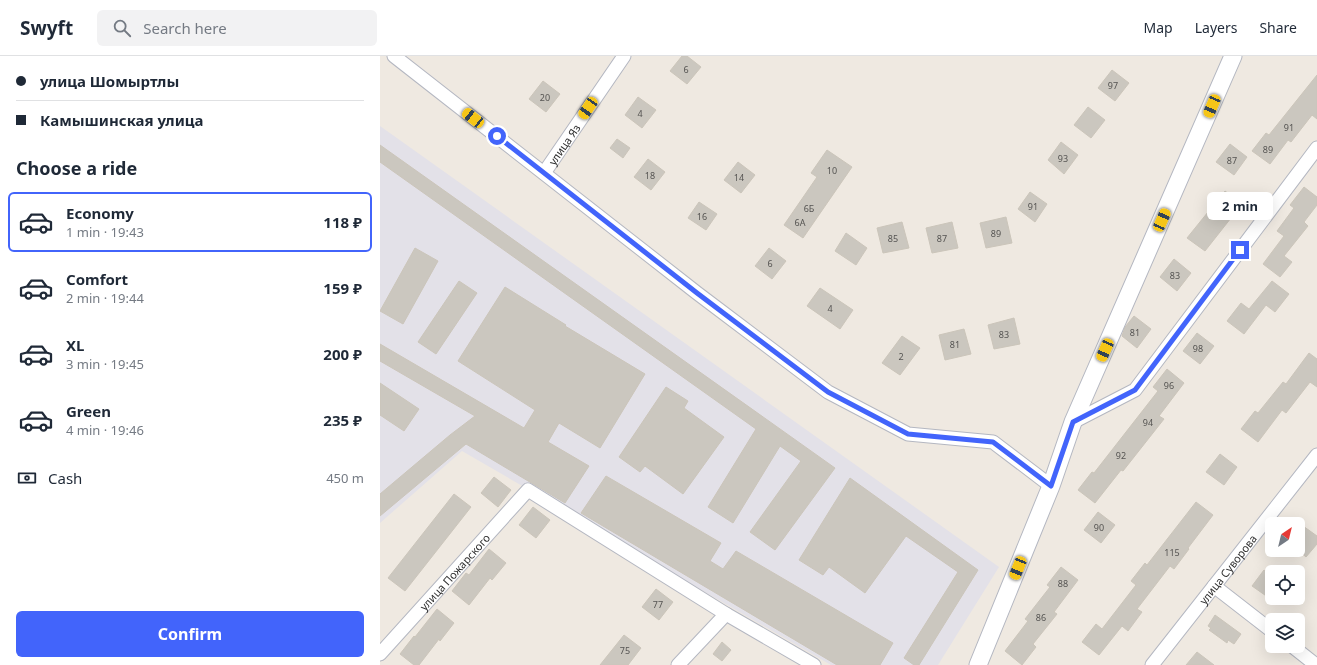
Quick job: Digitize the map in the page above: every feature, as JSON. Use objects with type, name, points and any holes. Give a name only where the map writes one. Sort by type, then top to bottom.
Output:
[{"type":"street","name":"улица Яз","points":[[544,173],[624,56]]},
{"type":"street","points":[[978,665],[1051,486],[1073,422],[1234,56]]},
{"type":"street","points":[[401,58],[697,293],[828,392],[908,434],[993,442],[1051,486]]},
{"type":"street","points":[[1073,422],[1135,390],[1317,148]]},
{"type":"street","name":"улица Суворова","points":[[1152,665],[1317,455]]},
{"type":"street","name":"улица Пожарского","points":[[380,654],[528,490],[726,614]]},
{"type":"street","points":[[1214,586],[1265,626]]},
{"type":"street","points":[[678,665],[726,614],[814,665]]},
{"type":"street","points":[[1301,653],[1316,665]]},
{"type":"shaded area","points":[[380,126],[999,567],[938,665],[831,665],[462,451],[380,523]]},
{"type":"building","points":[[682,56],[687,56],[701,67],[687,84],[670,71]]},
{"type":"building","points":[[1112,70],[1129,83],[1115,101],[1098,88]]},
{"type":"building","points":[[1317,75],[1317,119],[1312,115],[1291,142],[1288,140],[1270,164],[1252,151],[1266,133],[1269,135]]},
{"type":"building","points":[[543,81],[560,94],[546,112],[529,99]]},
{"type":"building","points":[[638,97],[656,110],[642,128],[625,115]]},
{"type":"building","points":[[1088,107],[1105,120],[1091,138],[1074,125]]},
{"type":"building","points":[[617,139],[630,148],[623,158],[610,148]]},
{"type":"building","points":[[1061,142],[1078,155],[1064,174],[1048,160]]},
{"type":"building","points":[[1230,144],[1247,157],[1234,175],[1216,162]]},
{"type":"building","points":[[380,145],[835,468],[775,550],[750,532],[801,461],[780,446],[733,523],[708,507],[756,429],[380,162]]},
{"type":"building","points":[[827,150],[852,167],[803,238],[784,225],[817,177],[811,173]]},
{"type":"building","points":[[648,159],[665,172],[651,190],[634,177]]},
{"type":"building","points":[[738,162],[755,175],[741,193],[724,180]]},
{"type":"building","points":[[1304,187],[1317,197],[1317,205],[1304,222],[1308,226],[1284,256],[1292,262],[1280,277],[1263,264],[1284,236],[1277,231],[1294,208],[1290,205]]},
{"type":"building","points":[[1225,191],[1242,204],[1205,251],[1187,238]]},
{"type":"building","points":[[1030,192],[1047,204],[1035,222],[1018,209]]},
{"type":"building","points":[[699,202],[717,214],[706,230],[688,218]]},
{"type":"building","points":[[1006,217],[1012,243],[986,248],[980,223]]},
{"type":"building","points":[[902,222],[909,248],[883,253],[877,228]]},
{"type":"building","points":[[952,222],[958,248],[932,253],[926,228]]},
{"type":"building","points":[[846,233],[867,248],[856,265],[835,251]]},
{"type":"building","points":[[415,248],[438,261],[403,324],[380,311]]},
{"type":"building","points":[[769,248],[786,261],[772,279],[755,266]]},
{"type":"building","points":[[1174,259],[1191,273],[1177,291],[1160,277]]},
{"type":"building","points":[[459,281],[477,293],[436,354],[418,342]]},
{"type":"building","points":[[1272,281],[1289,294],[1275,312],[1266,305],[1244,334],[1227,321],[1241,303],[1249,309]]},
{"type":"building","points":[[505,287],[566,325],[565,326],[645,374],[600,448],[559,423],[548,442],[589,466],[565,503],[466,444],[380,516],[380,494],[475,416],[380,361],[380,344],[524,428],[535,410],[458,361]]},
{"type":"building","points":[[820,288],[853,310],[840,329],[807,306]]},
{"type":"building","points":[[1134,316],[1151,329],[1137,348],[1122,336],[1125,327]]},
{"type":"building","points":[[1014,318],[1020,344],[994,349],[988,325]]},
{"type":"building","points":[[964,329],[971,354],[945,360],[939,335]]},
{"type":"building","points":[[1197,333],[1214,346],[1200,364],[1183,351]]},
{"type":"building","points":[[902,336],[920,348],[900,375],[882,363]]},
{"type":"building","points":[[1309,353],[1317,359],[1317,387],[1310,382],[1286,413],[1282,410],[1258,442],[1241,429],[1255,411],[1258,413],[1283,382],[1286,384]]},
{"type":"building","points":[[1167,369],[1184,383],[1159,416],[1164,419],[1123,471],[1121,470],[1095,503],[1078,490],[1092,472],[1094,473],[1158,391],[1153,387]]},
{"type":"building","points":[[380,383],[419,409],[404,431],[380,415]]},
{"type":"building","points":[[666,387],[688,401],[684,408],[724,437],[683,494],[645,466],[640,472],[619,457]]},
{"type":"building","points":[[1220,454],[1237,467],[1224,485],[1206,472]]},
{"type":"building","points":[[606,476],[721,543],[710,561],[723,569],[736,551],[893,643],[880,665],[837,665],[581,513]]},
{"type":"building","points":[[494,477],[511,490],[498,507],[481,493]]},
{"type":"building","points":[[850,478],[978,570],[919,665],[914,665],[904,658],[958,572],[906,536],[865,593],[829,567],[823,575],[799,560]]},
{"type":"building","points":[[454,494],[471,507],[405,591],[388,578]]},
{"type":"building","points":[[1196,502],[1213,515],[1174,569],[1170,566],[1137,609],[1142,612],[1128,631],[1122,626],[1099,655],[1082,642],[1096,624],[1102,629],[1136,585],[1131,581],[1145,563],[1147,565]]},
{"type":"building","points":[[533,507],[550,520],[536,538],[519,525]]},
{"type":"building","points":[[1098,512],[1115,525],[1101,543],[1084,530]]},
{"type":"building","points":[[1305,527],[1317,536],[1317,544],[1306,557]]},
{"type":"building","points":[[489,549],[506,563],[492,580],[490,578],[469,605],[452,591],[466,573],[469,575]]},
{"type":"building","points":[[1061,567],[1078,580],[1054,612],[1057,614],[1033,644],[1036,647],[1022,665],[1005,651],[1028,621],[1025,619],[1050,587],[1047,585]]},
{"type":"building","points":[[1264,570],[1265,571],[1265,595],[1252,586]]},
{"type":"building","points":[[656,589],[673,602],[659,620],[642,607]]},
{"type":"building","points":[[437,609],[454,623],[440,641],[439,639],[419,665],[414,665],[400,654]]},
{"type":"building","points":[[1215,615],[1241,634],[1234,644],[1228,640],[1227,643],[1209,630],[1211,628],[1208,626]]},
{"type":"building","points":[[624,635],[641,648],[628,665],[600,665]]},
{"type":"building","points":[[722,642],[731,650],[722,661],[713,654]]},
{"type":"building","points":[[1197,652],[1214,665],[1186,665]]},
{"type":"route","points":[[497,136],[697,293],[828,392],[908,434],[993,442],[1051,486],[1073,422],[1135,390],[1240,250]]}]
